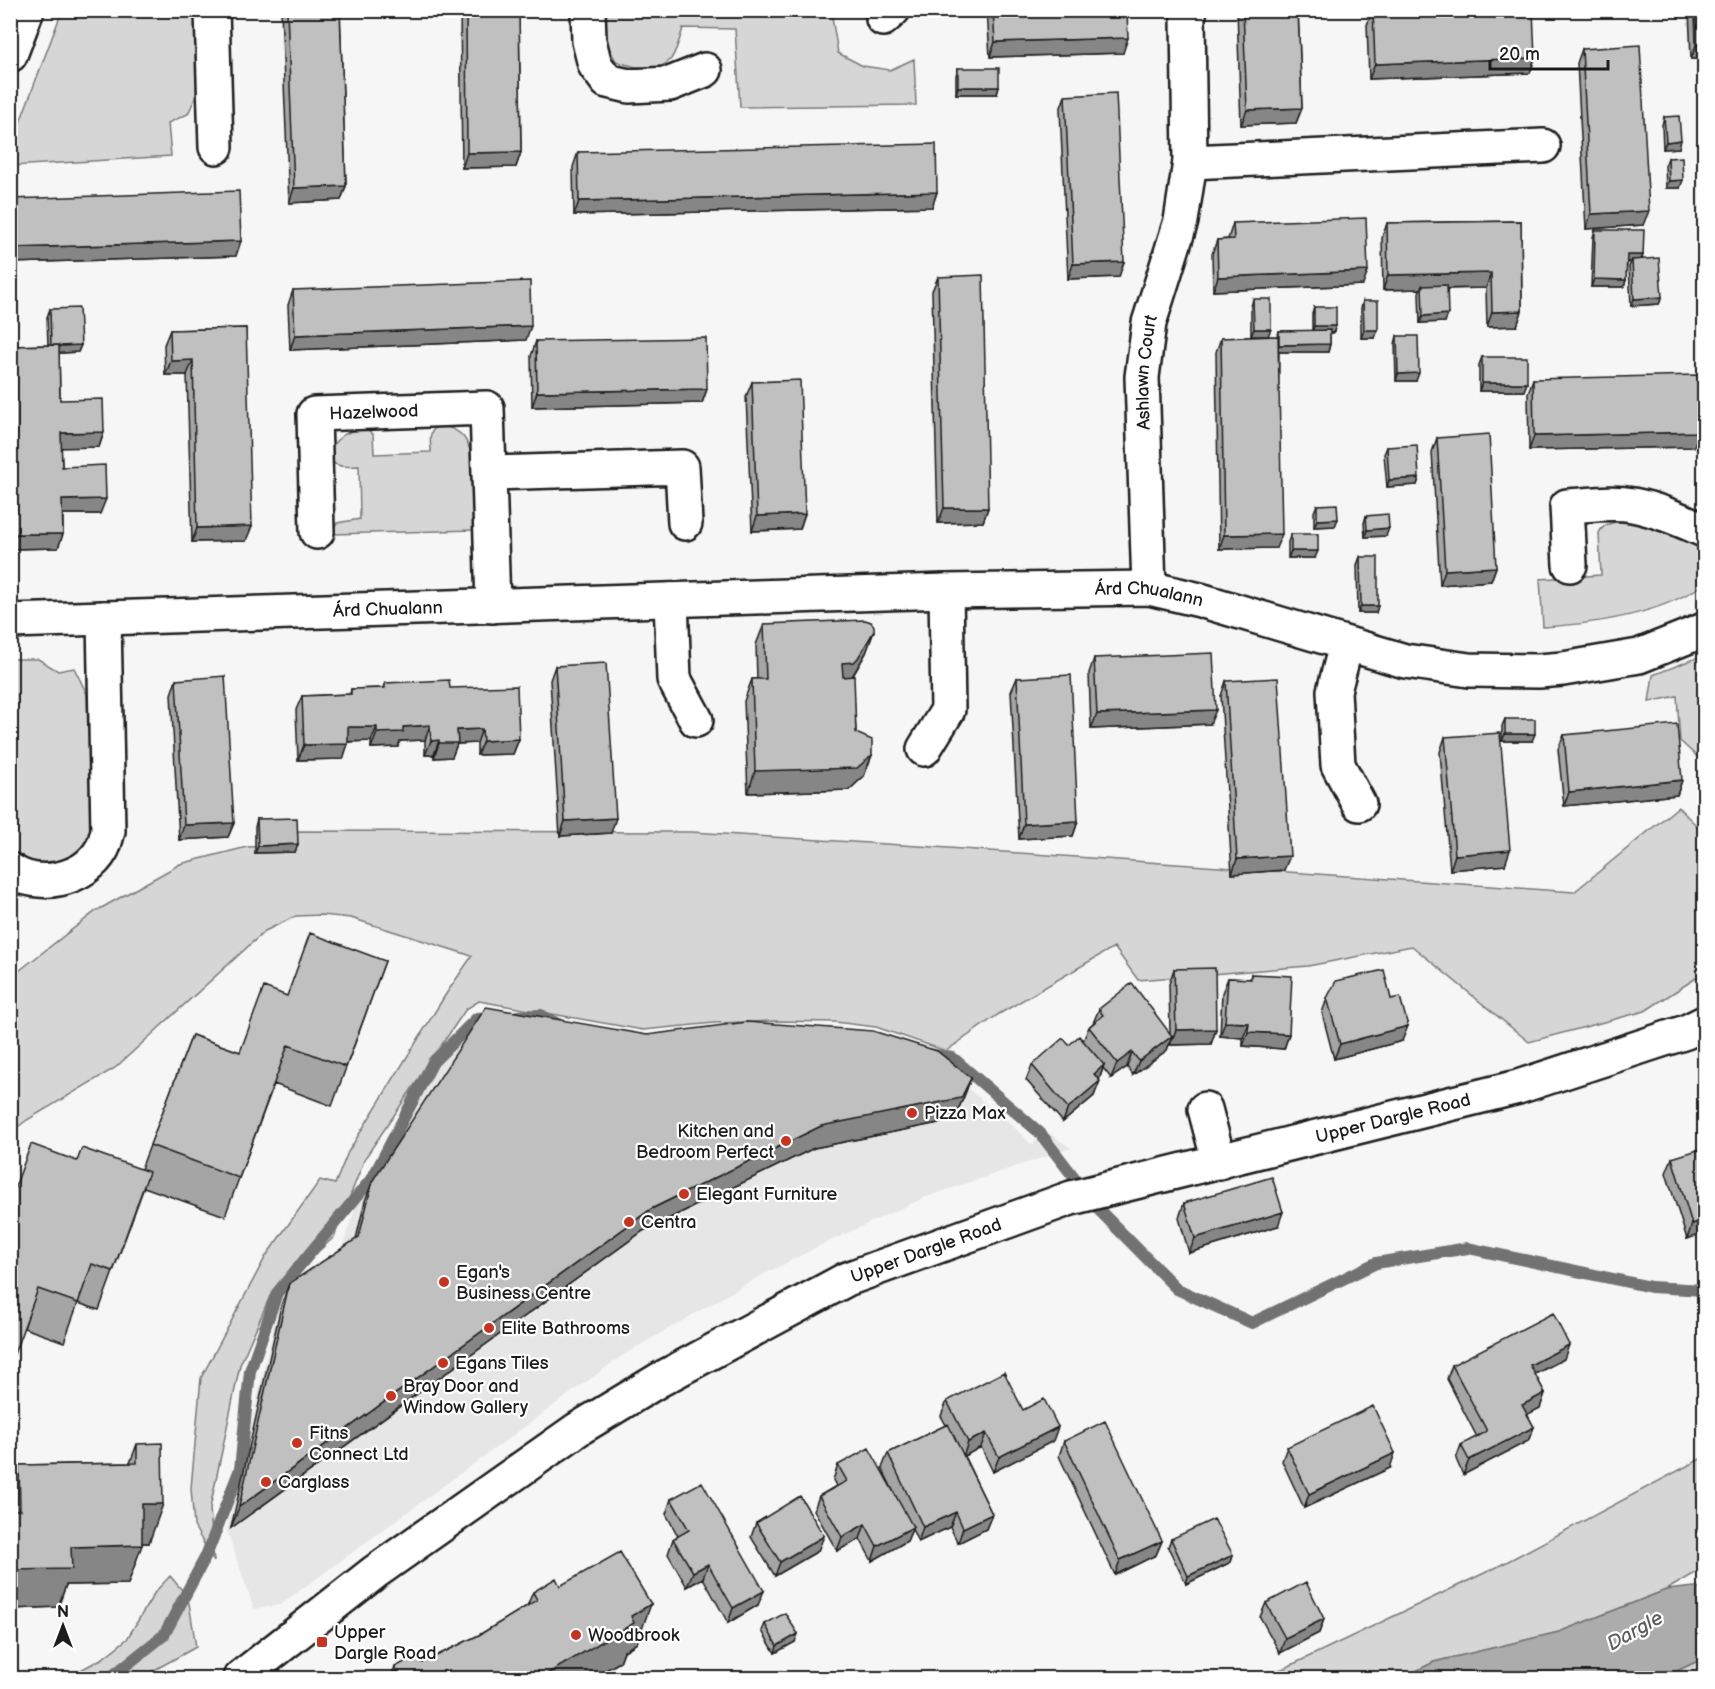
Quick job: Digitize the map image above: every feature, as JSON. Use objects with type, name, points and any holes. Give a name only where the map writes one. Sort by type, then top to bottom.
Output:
[{"type":"street","points":[[10,55],[27,10]]},
{"type":"street","points":[[212,10],[216,147]]},
{"type":"street","points":[[588,10],[589,41],[595,65],[607,81],[629,86],[670,84],[705,70]]},
{"type":"street","name":"Ashlawn Court","points":[[1149,588],[1142,377],[1149,323],[1181,221],[1190,162],[1188,17],[1190,10]]},
{"type":"street","points":[[1190,162],[1543,146]]},
{"type":"street","name":"Hazelwood","points":[[317,532],[314,414],[487,408],[493,606]]},
{"type":"street","points":[[490,473],[682,467],[685,523]]},
{"type":"street","points":[[1570,565],[1567,506],[1632,505],[1670,516],[1704,530]]},
{"type":"street","name":"Árd Chualann","points":[[10,621],[946,591],[1149,588],[1200,600],[1406,661],[1469,670],[1563,669],[1640,656],[1704,630]]},
{"type":"street","points":[[924,749],[948,710],[946,591]]},
{"type":"street","points":[[670,600],[675,679],[696,720]]},
{"type":"street","points":[[10,870],[20,877],[42,882],[66,878],[87,866],[102,850],[108,831],[104,618]]},
{"type":"street","points":[[1346,645],[1334,691],[1338,765],[1359,804]]},
{"type":"street","name":"Upper Dargle Road","points":[[240,1678],[375,1572],[578,1429],[659,1380],[847,1279],[1071,1198],[1518,1087],[1686,1032],[1704,1023]]},
{"type":"street","points":[[1205,1109],[1219,1162]]},
{"type":"shaded area","points":[[62,11],[195,11],[197,94],[188,114],[168,123],[171,156],[12,166],[11,146]]},
{"type":"shaded area","points":[[606,11],[831,11],[838,53],[863,66],[890,70],[914,59],[916,105],[740,107],[735,29],[683,28],[675,52],[666,64],[652,68],[637,67],[616,61],[607,44]]},
{"type":"shaded area","points":[[438,426],[459,432],[469,446],[473,487],[473,530],[334,534],[334,527],[337,523],[360,519],[359,466],[347,467],[332,462],[332,450],[337,440],[347,433],[365,428],[373,434],[374,454],[431,452],[431,434]]},
{"type":"shaded area","points":[[1616,522],[1651,527],[1704,548],[1704,584],[1668,603],[1627,616],[1543,627],[1540,579],[1601,575],[1599,533],[1606,525]]},
{"type":"shaded area","points":[[1704,655],[1704,763],[1680,741],[1677,696],[1649,702],[1653,675]]},
{"type":"shaded area","points":[[10,659],[38,659],[58,671],[74,668],[87,694],[93,843],[51,872],[11,857]]},
{"type":"shaded area","points":[[1678,807],[1704,833],[1704,973],[1645,1011],[1529,1042],[1412,946],[1308,966],[1138,980],[1114,947],[999,1014],[946,1051],[876,1027],[835,1022],[714,1023],[643,1030],[479,1001],[466,1009],[365,1158],[334,1237],[270,1296],[240,1365],[210,1508],[214,1562],[194,1526],[191,1488],[201,1378],[266,1256],[320,1180],[335,1184],[348,1152],[472,956],[351,918],[322,915],[296,916],[265,931],[115,1068],[27,1120],[11,1132],[11,977],[96,911],[180,864],[247,847],[286,846],[286,831],[692,832],[1574,892]]},
{"type":"shaded area","points":[[477,1015],[642,1041],[933,1060],[1011,1124],[1031,1144],[1049,1133],[1071,1148],[926,1197],[821,1245],[751,1281],[623,1355],[280,1605],[254,1609],[227,1531],[279,1302],[339,1257],[363,1184],[416,1087],[462,1023]]},
{"type":"shaded area","points":[[1704,1457],[1704,1568],[1666,1590],[1559,1632],[1434,1662],[1402,1678],[1253,1678],[1285,1668],[1495,1568]]},
{"type":"shaded area","points":[[170,1576],[188,1597],[196,1647],[140,1678],[66,1678],[103,1658],[127,1639],[155,1592]]},
{"type":"shaded area","points":[[1704,1658],[1704,1678],[1662,1678]]},
{"type":"water","name":"Dargle","points":[[1695,1587],[1704,1589],[1704,1658],[1662,1678],[1402,1678],[1434,1662],[1559,1632],[1666,1590]]},
{"type":"building","points":[[287,10],[340,10],[346,186],[294,188]]},
{"type":"building","points":[[466,10],[519,10],[521,152],[467,153]]},
{"type":"building","points":[[993,10],[1127,10],[1128,38],[995,42]]},
{"type":"building","points":[[1243,10],[1298,10],[1302,108],[1247,110]]},
{"type":"building","points":[[1373,10],[1533,10],[1535,58],[1375,64]]},
{"type":"building","points":[[1695,10],[1704,10],[1704,44],[1696,45]]},
{"type":"building","points":[[1640,45],[1649,211],[1591,214],[1582,49]]},
{"type":"building","points":[[958,68],[999,68],[999,87],[958,87]]},
{"type":"building","points":[[1116,93],[1124,262],[1073,264],[1065,96]]},
{"type":"building","points":[[1679,116],[1681,140],[1666,142],[1664,117]]},
{"type":"building","points":[[936,144],[937,192],[579,201],[578,152]]},
{"type":"building","points":[[1682,157],[1683,180],[1669,181],[1668,158]]},
{"type":"building","points":[[239,191],[241,241],[12,248],[11,199]]},
{"type":"building","points":[[1366,218],[1368,271],[1218,277],[1217,240],[1234,239],[1233,223]]},
{"type":"building","points":[[1521,221],[1522,311],[1492,312],[1491,273],[1388,275],[1387,223]]},
{"type":"building","points":[[1595,230],[1644,230],[1643,255],[1627,255],[1626,280],[1594,279]]},
{"type":"building","points":[[1659,258],[1662,297],[1634,299],[1632,260]]},
{"type":"building","points":[[983,275],[988,508],[944,508],[938,277]]},
{"type":"building","points":[[530,281],[531,326],[295,335],[293,290]]},
{"type":"building","points":[[1447,285],[1448,314],[1423,316],[1422,286]]},
{"type":"building","points":[[1253,299],[1271,299],[1271,329],[1254,329]]},
{"type":"building","points":[[1363,301],[1378,301],[1378,330],[1364,330]]},
{"type":"building","points":[[1314,307],[1336,307],[1336,326],[1314,326]]},
{"type":"building","points":[[79,308],[81,345],[51,345],[50,309]]},
{"type":"building","points":[[246,328],[252,526],[197,528],[193,360],[171,361],[170,330]]},
{"type":"building","points":[[1330,330],[1330,344],[1279,345],[1279,331]]},
{"type":"building","points":[[1278,336],[1282,534],[1224,535],[1221,338]]},
{"type":"building","points":[[1397,336],[1418,336],[1419,373],[1398,374]]},
{"type":"building","points":[[706,338],[707,389],[537,392],[536,341]]},
{"type":"building","points":[[59,345],[60,400],[103,399],[104,432],[61,433],[62,467],[105,465],[106,499],[62,500],[63,534],[13,534],[10,346]]},
{"type":"building","points":[[1482,357],[1527,357],[1527,383],[1482,383]]},
{"type":"building","points":[[1698,375],[1699,432],[1534,436],[1533,379]]},
{"type":"building","points":[[800,380],[805,514],[757,516],[752,382]]},
{"type":"building","points":[[1489,434],[1496,567],[1445,570],[1437,438]]},
{"type":"building","points":[[1417,445],[1419,478],[1389,480],[1387,447]]},
{"type":"building","points":[[1337,504],[1338,519],[1317,520],[1317,505]]},
{"type":"building","points":[[1388,514],[1389,528],[1367,530],[1366,516]]},
{"type":"building","points":[[1291,534],[1318,534],[1318,551],[1291,551]]},
{"type":"building","points":[[1360,557],[1378,557],[1378,606],[1361,606]]},
{"type":"building","points":[[865,620],[871,622],[874,631],[854,662],[842,663],[843,677],[854,676],[856,733],[872,740],[872,755],[857,768],[755,771],[752,679],[766,679],[764,624]]},
{"type":"building","points":[[1213,653],[1216,710],[1097,714],[1094,658]]},
{"type":"building","points":[[606,663],[616,818],[565,821],[555,666]]},
{"type":"building","points":[[1071,675],[1078,821],[1024,824],[1017,678]]},
{"type":"building","points":[[225,676],[234,823],[184,825],[176,680]]},
{"type":"building","points":[[1278,678],[1290,856],[1237,859],[1226,681]]},
{"type":"building","points":[[449,680],[450,688],[517,686],[519,739],[483,741],[482,729],[457,730],[458,743],[439,743],[439,740],[431,741],[430,725],[403,727],[403,732],[377,733],[377,727],[348,727],[348,744],[304,745],[302,696],[351,694],[351,689],[385,688],[385,683]]},
{"type":"building","points":[[1505,719],[1535,719],[1535,734],[1505,734]]},
{"type":"building","points":[[1677,724],[1682,780],[1569,792],[1564,735]]},
{"type":"building","points":[[1500,733],[1510,850],[1455,855],[1445,737]]},
{"type":"building","points":[[297,818],[298,844],[258,846],[257,819]]},
{"type":"building","points":[[310,933],[385,961],[346,1067],[288,1045],[239,1178],[150,1145],[192,1035],[240,1052],[264,987],[287,996]]},
{"type":"building","points":[[1215,968],[1216,1029],[1176,1030],[1174,969]]},
{"type":"building","points":[[1384,970],[1391,999],[1400,997],[1408,1026],[1340,1044],[1327,998],[1336,981]]},
{"type":"building","points":[[1251,974],[1292,976],[1289,1034],[1248,1032],[1249,1023],[1225,1022],[1228,978],[1251,979]]},
{"type":"building","points":[[1132,983],[1172,1036],[1139,1061],[1132,1052],[1117,1063],[1089,1027],[1103,1015],[1099,1009]]},
{"type":"building","name":"Egan's Business Centre","points":[[486,1007],[647,1035],[747,1022],[873,1031],[937,1051],[971,1078],[961,1098],[821,1126],[651,1209],[239,1507],[289,1284],[359,1237],[373,1180]]},
{"type":"building","points":[[1079,1036],[1104,1065],[1094,1074],[1100,1081],[1068,1108],[1032,1065],[1063,1038],[1069,1045]]},
{"type":"building","points":[[31,1144],[77,1161],[82,1148],[149,1172],[113,1271],[92,1264],[78,1303],[38,1289],[10,1365],[10,1201]]},
{"type":"building","points":[[1704,1148],[1704,1220],[1692,1224],[1672,1158]]},
{"type":"building","points":[[1272,1177],[1283,1212],[1195,1238],[1184,1203]]},
{"type":"building","points":[[1553,1313],[1569,1345],[1530,1365],[1545,1393],[1522,1405],[1534,1427],[1469,1460],[1461,1445],[1487,1431],[1452,1365]]},
{"type":"building","points":[[1004,1372],[1023,1410],[1044,1399],[1058,1427],[999,1457],[986,1433],[968,1442],[947,1401]]},
{"type":"building","points":[[1373,1406],[1395,1453],[1309,1494],[1287,1447]]},
{"type":"building","points":[[1105,1421],[1162,1541],[1120,1560],[1064,1441]]},
{"type":"building","points":[[948,1424],[992,1514],[963,1528],[956,1512],[923,1527],[888,1453]]},
{"type":"building","points":[[162,1443],[163,1504],[142,1504],[142,1545],[71,1547],[72,1569],[10,1570],[10,1510],[20,1510],[19,1465],[137,1463],[137,1444]]},
{"type":"building","points":[[869,1448],[913,1527],[877,1546],[865,1524],[842,1537],[819,1496],[847,1481],[838,1465]]},
{"type":"building","points":[[702,1482],[764,1591],[733,1608],[708,1564],[693,1572],[673,1539],[689,1530],[671,1499]]},
{"type":"building","points":[[800,1496],[824,1536],[780,1562],[756,1523]]},
{"type":"building","points":[[1214,1519],[1233,1555],[1188,1576],[1171,1539]]},
{"type":"building","points":[[620,1552],[651,1604],[631,1616],[634,1623],[540,1678],[528,1678],[527,1676],[523,1678],[393,1678],[399,1676],[395,1667],[418,1655],[422,1663],[479,1635],[537,1600],[533,1592],[556,1578],[560,1586]]},
{"type":"building","points":[[1306,1582],[1324,1619],[1285,1638],[1266,1603]]},
{"type":"building","points":[[785,1613],[798,1634],[777,1646],[765,1624]]},
{"type":"waterway","points":[[517,1016],[541,1015],[558,1024]]},
{"type":"waterway","points":[[110,1678],[164,1635],[206,1556],[240,1469],[250,1371],[277,1293],[373,1177],[433,1062],[477,1018],[494,1017]]},
{"type":"waterway","points":[[928,1054],[953,1058],[1040,1133],[1100,1211],[1177,1289],[1252,1323],[1376,1263],[1468,1248],[1651,1287],[1704,1290]]},
{"type":"place","name":"Pizza Max","points":[[912,1113]]},
{"type":"place","name":"Kitchen and Bedroom Perfect","points":[[786,1141]]},
{"type":"place","name":"Elegant Furniture","points":[[684,1194]]},
{"type":"place","name":"Centra","points":[[629,1222]]},
{"type":"place","name":"Egan's Business Centre","points":[[444,1282]]},
{"type":"place","name":"Elite Bathrooms","points":[[489,1328]]},
{"type":"place","name":"Egans Tiles","points":[[443,1363]]},
{"type":"place","name":"Bray Door and Window Gallery","points":[[391,1396]]},
{"type":"place","name":"Fitns Connect Ltd","points":[[297,1443]]},
{"type":"place","name":"Carglass","points":[[266,1482]]},
{"type":"place","name":"Woodbrook","points":[[576,1635]]},
{"type":"place","name":"Upper Dargle Road","points":[[322,1642]]}]
